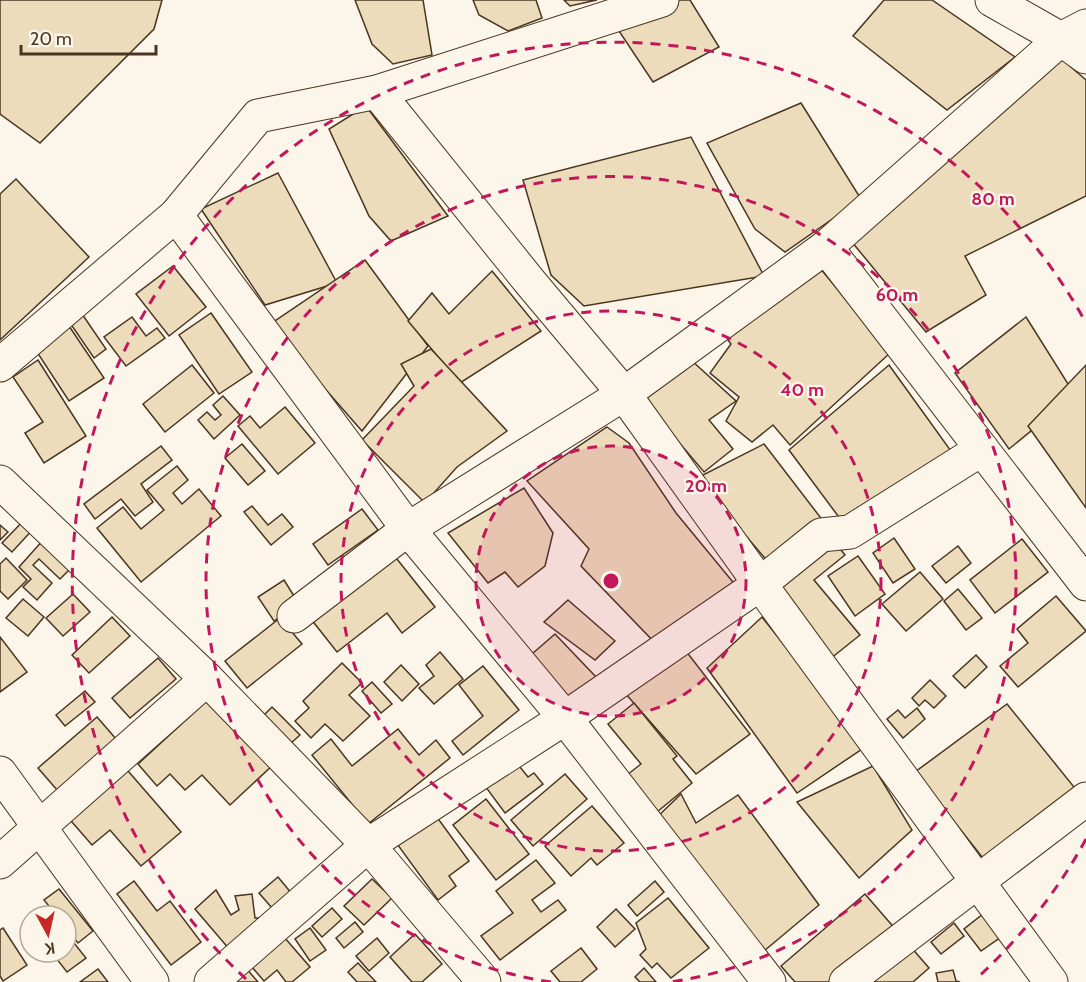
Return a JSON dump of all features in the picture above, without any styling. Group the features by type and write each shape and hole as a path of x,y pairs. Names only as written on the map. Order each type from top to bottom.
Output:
{"street":[{"path":"0,365 176,214 258,116 377,92 662,0"},
{"path":"294,616 408,529 624,394 826,247 1078,41 992,0"},
{"path":"377,92 530,282 624,394 976,882 1051,982"},
{"path":"176,214 408,529 565,718 769,982"},
{"path":"826,247 1086,584"},
{"path":"211,982 368,845 565,718 760,584 821,535 850,532 982,449"},
{"path":"0,482 207,679 368,845 484,982"},
{"path":"0,862 39,825 207,679"},
{"path":"0,773 152,982"},
{"path":"846,982 1086,799"}],"building":[{"path":"0,0 162,0 154,29 40,143 0,114"},
{"path":"355,0 423,0 432,55 393,64 372,44"},
{"path":"473,0 536,0 542,18 508,31 479,15"},
{"path":"564,0 597,0 570,6"},
{"path":"676,0 690,0 719,47 653,82 619,31"},
{"path":"884,0 932,0 1015,57 947,110 853,36"},
{"path":"1050,49 1086,80 1086,196 965,256 986,295 926,332 847,236 938,157 929,134"},
{"path":"801,103 861,199 785,252 755,229 707,143"},
{"path":"366,106 448,216 391,241 369,216 329,129"},
{"path":"691,137 764,276 584,306 551,275 523,180"},
{"path":"278,173 337,283 265,305 201,209"},
{"path":"16,179 89,257 0,340 0,194"},
{"path":"365,260 428,346 362,431 269,325"},
{"path":"815,262 890,353 790,445 773,425 752,442 726,421 739,397 710,373 731,344 720,329"},
{"path":"173,266 206,307 169,336 136,294"},
{"path":"492,271 541,331 460,383 408,321 432,293 449,314"},
{"path":"80,311 106,349 94,358 68,320"},
{"path":"211,313 252,372 219,394 179,335"},
{"path":"132,317 146,336 157,328 165,338 126,366 104,337"},
{"path":"1026,317 1075,395 1009,449 955,373"},
{"path":"69,326 104,378 69,401 35,349"},
{"path":"431,349 507,431 457,467 425,503 362,440 414,386 401,364"},
{"path":"38,360 86,436 44,463 25,433 43,422 13,377"},
{"path":"691,360 736,401 709,420 733,449 704,472 638,394"},
{"path":"192,365 214,393 165,432 143,404"},
{"path":"889,365 956,458 847,528 789,450"},
{"path":"1086,365 1086,508 1028,426"},
{"path":"223,396 240,415 214,439 198,420 207,412 215,420 221,415 213,405"},
{"path":"285,407 315,443 278,474 238,426 250,416 260,428"},
{"path":"607,427 629,443 676,513 742,593 658,646 581,566 589,549 527,481"},
{"path":"242,444 265,471 248,485 225,458"},
{"path":"764,444 827,526 769,563 697,478"},
{"path":"161,446 172,460 141,484 153,502 135,516 121,499 95,519 84,504"},
{"path":"177,466 188,480 173,493 182,504 199,489 221,516 141,582 97,528 123,507 141,529 164,510 147,490"},
{"path":"524,488 553,533 545,566 518,587 505,572 488,583 448,533"},
{"path":"252,506 268,525 282,514 293,527 271,545 244,512"},
{"path":"362,509 378,530 328,565 313,544"},
{"path":"27,517 36,526 12,552 2,543"},
{"path":"0,525 8,532 0,540"},
{"path":"829,535 845,555 814,580 860,635 830,659 769,584"},
{"path":"894,538 915,569 893,583 873,553"},
{"path":"44,539 73,566 60,579 39,559 33,565 52,583 37,600 23,587 31,579 19,567"},
{"path":"1022,539 1048,572 995,613 970,580"},
{"path":"958,546 971,563 946,583 932,566"},
{"path":"393,554 435,607 402,633 387,613 337,652 311,619"},
{"path":"858,556 885,594 855,616 828,576"},
{"path":"6,558 27,580 8,599 0,591 0,564"},
{"path":"920,572 943,599 906,631 882,604"},
{"path":"284,580 299,604 274,621 258,597"},
{"path":"958,589 982,618 966,630 944,601"},
{"path":"73,594 90,612 63,636 46,618"},
{"path":"1056,596 1086,631 1018,687 1000,666 1028,643 1017,629"},
{"path":"23,599 44,617 28,636 6,618"},
{"path":"568,600 615,641 595,660 544,622"},
{"path":"112,617 130,636 89,673 72,655"},
{"path":"762,617 865,747 797,793 707,668"},
{"path":"280,618 302,644 247,688 225,661"},
{"path":"555,634 597,678 569,706 525,660"},
{"path":"0,637 27,672 0,692"},
{"path":"679,642 750,734 696,774 625,693"},
{"path":"440,652 463,679 434,704 419,688 434,676 426,665"},
{"path":"976,655 987,667 965,688 953,676"},
{"path":"158,658 176,679 130,718 112,698"},
{"path":"342,663 362,683 349,695 370,716 343,741 325,724 311,738 295,721 309,708 303,701"},
{"path":"401,665 419,684 402,701 384,682"},
{"path":"483,666 519,710 463,755 452,741 483,716 459,685"},
{"path":"930,680 946,696 934,708 925,700 919,706 912,698"},
{"path":"372,682 392,704 381,713 362,691"},
{"path":"85,691 95,702 65,726 56,715"},
{"path":"212,696 274,764 230,805 202,775 185,790 170,774 157,786 138,764"},
{"path":"634,703 677,756 673,759 692,783 657,812 627,775 641,764 608,724"},
{"path":"1007,704 1078,792 986,862 915,772"},
{"path":"272,707 300,735 290,744 251,728"},
{"path":"917,708 925,719 903,738 887,719 898,710 905,718"},
{"path":"97,717 123,747 64,798 38,768"},
{"path":"398,729 419,755 436,740 450,758 368,824 312,755 331,739 352,766"},
{"path":"516,762 528,777 534,773 543,784 505,813 485,786"},
{"path":"122,764 181,832 141,866 110,830 92,845 65,814"},
{"path":"873,766 912,830 859,878 797,802"},
{"path":"565,774 587,799 533,846 511,820"},
{"path":"681,794 696,823 738,795 819,905 764,951 654,820"},
{"path":"486,799 529,854 496,880 453,825"},
{"path":"592,806 624,843 597,865 591,858 571,876 545,846"},
{"path":"431,809 469,861 449,876 456,886 438,900 392,837"},
{"path":"536,860 555,883 532,900 541,912 558,900 566,910 500,960 481,936 513,913 496,891"},
{"path":"278,877 297,900 279,916 259,893"},
{"path":"372,879 392,898 364,925 344,906"},
{"path":"134,881 157,911 170,901 201,942 171,965 117,894"},
{"path":"655,881 664,892 637,916 628,905"},
{"path":"59,889 71,904 47,904 44,900"},
{"path":"216,890 231,915 239,910 235,896 252,894 255,918 272,918 230,950 195,909"},
{"path":"865,894 929,968 913,982 795,982 781,966"},
{"path":"668,898 709,948 671,978 657,963 652,968 640,955 646,949 636,923"},
{"path":"332,908 342,919 322,937 312,926"},
{"path":"616,909 635,929 615,947 597,927"},
{"path":"78,912 93,931 78,943"},
{"path":"983,914 1001,937 981,951 964,929"},
{"path":"355,922 363,932 344,948 336,938"},
{"path":"954,923 964,936 941,954 931,942"},
{"path":"3,928 18,951 18,964 27,965 3,981 0,976 0,930"},
{"path":"310,928 326,950 310,961 295,939"},
{"path":"415,934 442,964 422,982 412,982 390,957"},
{"path":"284,937 310,967 292,982 286,982 277,970 264,981 251,966"},
{"path":"377,938 389,953 369,971 356,956"},
{"path":"78,948 86,958 78,964"},
{"path":"581,948 597,969 581,982 560,982 551,971"},
{"path":"358,963 376,982 357,982 348,972"},
{"path":"61,964 78,964 67,972"},
{"path":"245,967 258,982 228,982"},
{"path":"644,968 656,982 640,982 635,977"},
{"path":"98,969 108,982 80,982"},
{"path":"953,970 956,981 960,982 938,982 936,973"}]}
